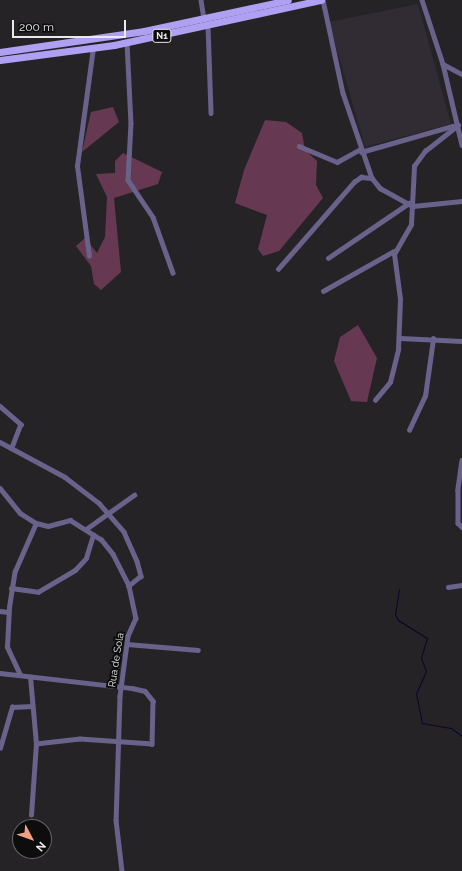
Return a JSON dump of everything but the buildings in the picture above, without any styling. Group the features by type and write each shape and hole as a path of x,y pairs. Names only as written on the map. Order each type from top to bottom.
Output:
{"main road":[{"name":"N1","path":"0,52 79,42 204,19 288,0"},
{"name":"N1","path":"0,60 127,42 208,26 322,0"}],"street":[{"path":"201,0 204,19"},
{"path":"322,0 332,50 361,151 372,178 380,188 411,204"},
{"path":"422,1 443,64 456,125 462,145"},
{"path":"208,26 211,113"},
{"path":"127,42 131,122 128,180 153,217 172,274"},
{"path":"89,256 77,166 93,48"},
{"path":"443,64 462,74"},
{"path":"299,146 337,162 361,151 456,125"},
{"path":"323,291 394,251 410,225 415,162 456,125"},
{"path":"278,269 354,182 361,177 372,178"},
{"path":"328,258 411,204 462,201"},
{"path":"375,400 392,375 400,338 400,294 394,251"},
{"path":"400,338 462,341"},
{"path":"409,430 425,396 433,339"},
{"path":"0,406 21,424 12,448"},
{"path":"0,442 77,484 108,514 127,538 139,568 139,580 129,586"},
{"path":"462,460 458,523 462,527"},
{"path":"0,488 20,513 36,523 15,571 8,612 7,647 20,675"},
{"path":"86,529 134,495"},
{"name":"Rua de Sola","path":"36,523 48,526 70,520 86,529 109,546 129,586 136,618 127,644 120,687 120,742 116,820 122,871"},
{"path":"11,588 38,592 75,570 86,558 93,535"},
{"path":"448,587 462,585"},
{"path":"0,611 8,612"},
{"path":"127,644 198,650"},
{"path":"0,673 146,691 153,701 152,744 71,739 36,744"},
{"path":"30,677 36,744 31,815"},
{"path":"0,748 12,707 32,706"}],"shaded area":[{"path":"418,4 451,124 365,147 329,22"},
{"path":"113,107 119,122 82,152 91,112"},
{"path":"265,120 286,122 302,133 305,150 317,161 316,185 323,198 279,251 263,256 258,249 267,215 235,203 244,170"},
{"path":"123,153 162,172 158,184 114,198 121,272 101,290 94,284 91,266 76,246 85,238 97,253 105,237 107,197 96,174 115,173 115,161"},
{"path":"358,325 377,358 367,402 351,401 334,361 340,337"}],"waterway":[{"path":"399,589 395,614 398,620 427,638 421,658 426,671 416,693 422,723 451,728 462,736"}]}
